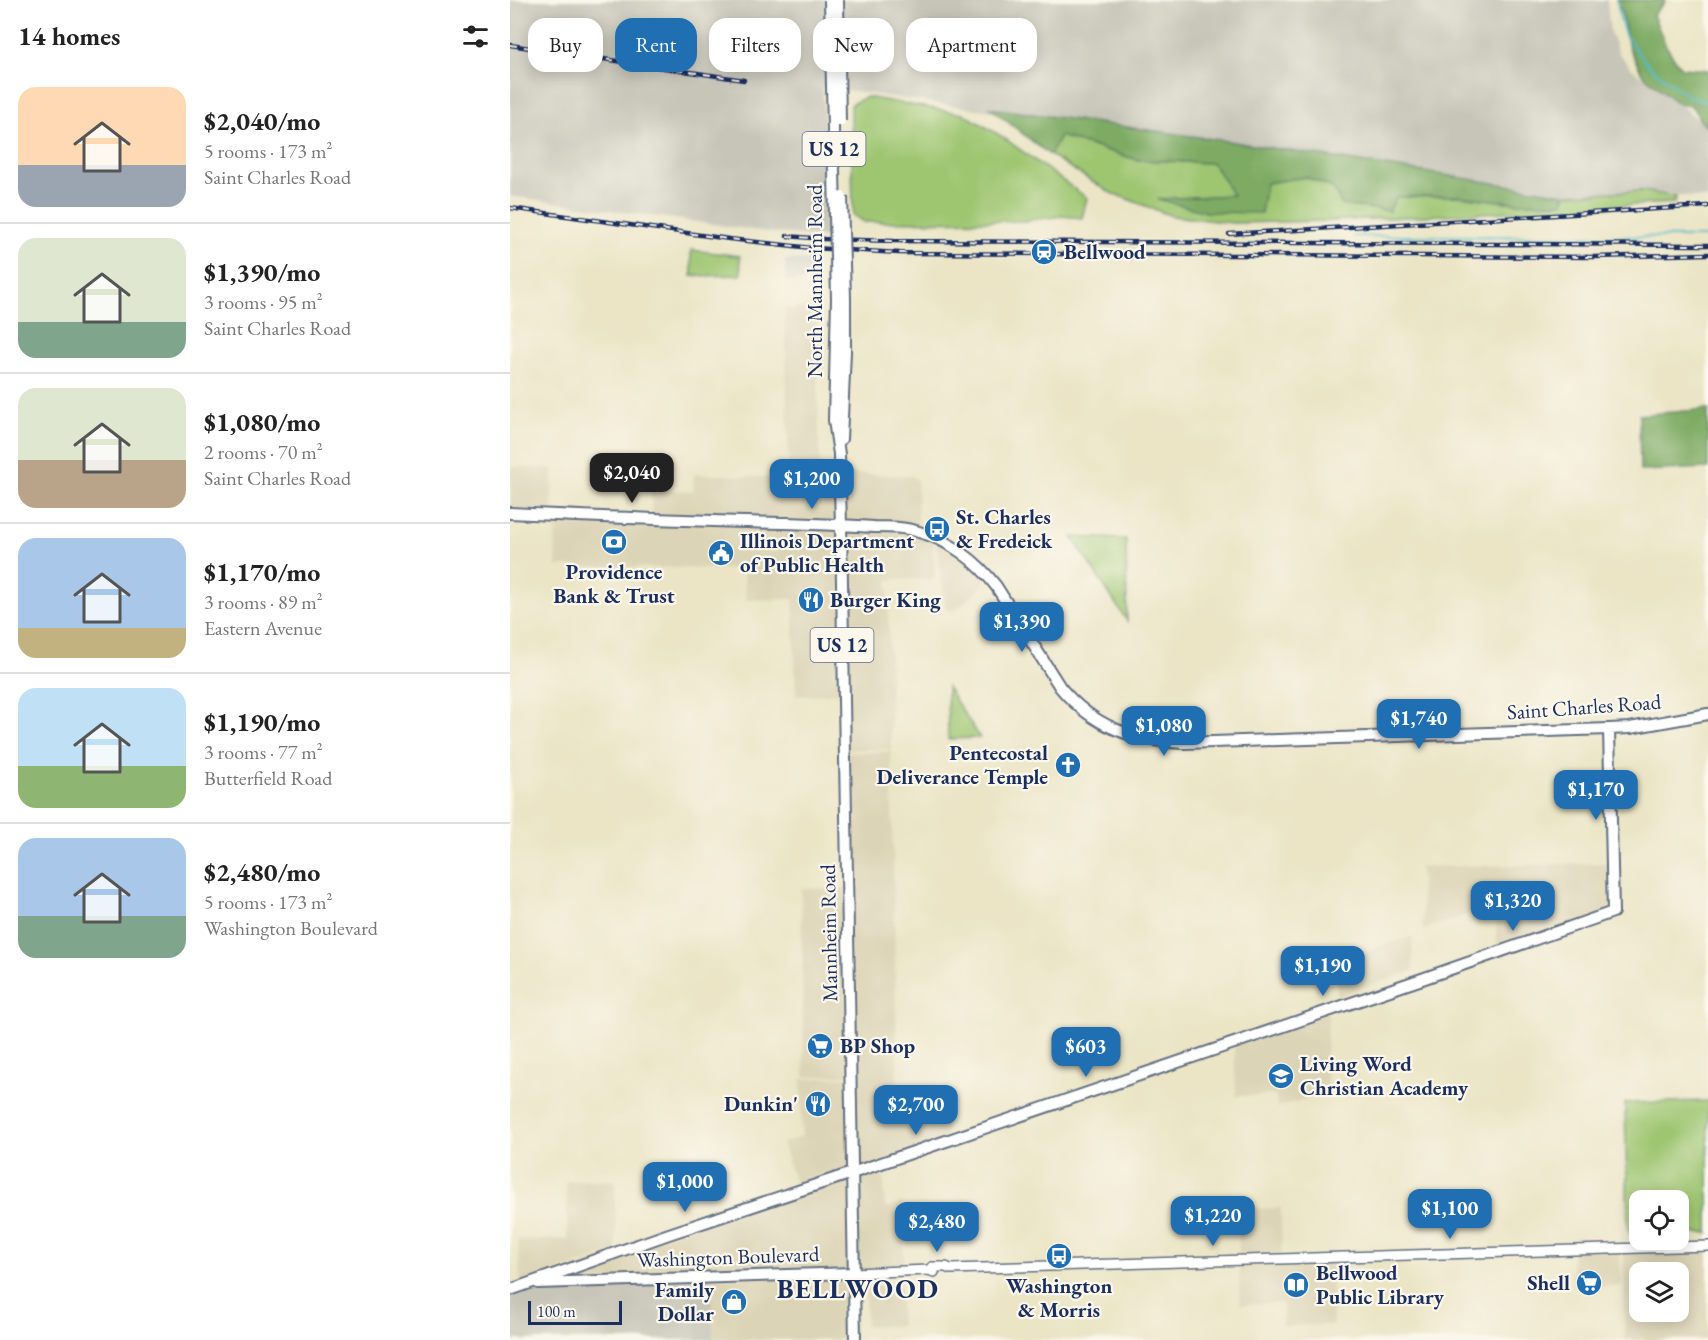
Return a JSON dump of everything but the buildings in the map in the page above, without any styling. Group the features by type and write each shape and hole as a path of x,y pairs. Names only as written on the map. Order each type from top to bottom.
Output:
{"main road":[{"name":"North Mannheim Road","path":"830,0 841,298"},
{"name":"North Mannheim Road","path":"838,0 841,298 834,420 839,454 841,525"},
{"name":"Saint Charles Road","path":"510,513 841,525 920,532 946,543 966,556 996,586 1060,687 1071,700 1109,727 1146,740 1184,743 1609,729 1630,728 1708,714"},
{"name":"Mannheim Road","path":"841,525 855,1340"},
{"path":"510,1290 1613,912 1609,729"},
{"name":"Washington Boulevard","path":"529,1283 853,1273"}],"street":[{"name":"Washington Boulevard","path":"853,1273 929,1270 947,1272 950,1269 1708,1246"}],"shaded area":[{"path":"510,0 1607,0 1610,32 1619,54 1633,70 1708,128 1708,199 1644,191 1564,194 823,87 827,237 775,233 510,196"},
{"path":"785,260 815,260 815,280 786,281"},
{"path":"785,308 816,308 820,479 839,480 840,523 652,518 651,490 693,491 694,474 789,478"},
{"path":"510,467 553,468 552,504 555,514 510,513"},
{"path":"842,473 911,476 917,479 918,529 843,523"},
{"path":"555,516 840,526 842,693 796,696 793,599 745,600 744,569 556,566"},
{"path":"843,526 871,527 933,538 935,579 888,580 891,749 845,750"},
{"path":"935,539 985,575 983,585 957,609 946,610"},
{"path":"891,751 898,1111 946,1096 947,1139 853,1172 846,753"},
{"path":"1610,863 1612,912 1497,951 1496,905 1423,930 1420,867"},
{"path":"847,888 849,1075 804,1077 801,889"},
{"path":"1412,936 1413,971 1337,996 1336,962"},
{"name":"Living Word Christian Academy","path":"1328,1012 1327,1093 1277,1107 1276,1095 1236,1096 1234,1043"},
{"path":"849,1077 850,1172 797,1189 782,1143 802,1136 801,1079"},
{"path":"883,1163 885,1208 903,1202 904,1270 855,1271 853,1174"},
{"path":"850,1174 852,1271 571,1281 571,1269"},
{"path":"615,1180 616,1251 520,1284 518,1240 568,1239 566,1181"},
{"path":"1281,1208 1282,1258 1239,1259 1238,1209"},
{"path":"1708,1246 1708,1340 1625,1340 1623,1249 1689,1250 1689,1247"},
{"path":"1620,1248 1621,1286 1572,1287 1572,1250"},
{"path":"1331,1259 1333,1325 1283,1326 1283,1303 1240,1305 1239,1261"},
{"path":"852,1274 854,1340 713,1340 711,1278"},
{"path":"711,1278 713,1340 510,1340 510,1291 529,1284"},
{"path":"900,1285 901,1326 866,1326 865,1293 868,1288 870,1286"}],"green space":[{"path":"1616,0 1665,1 1653,15 1666,46 1681,68 1708,70 1708,128 1702,123 1692,106 1679,104 1643,75 1629,48 1621,10"},
{"path":"866,97 964,114 1001,136 1087,198 1082,218 1062,216 1024,221 864,222 853,215 851,104"},
{"path":"990,108 1227,141 1564,194 1564,203 1517,203 1459,196 1397,197 1389,211 1342,205 1333,188 1306,177 1266,183 1261,213 1207,212 1158,199 1233,195 1213,163 1138,160 1060,136 1050,155"},
{"path":"1060,136 1138,160 1213,163 1234,195 1161,199 1207,212 1266,183 1306,177 1389,211 1396,197 1459,196 1517,203 1564,203 1565,194 1644,191 1676,197 1675,203 1330,221 1233,223 1172,216 1109,192 1050,155"},
{"path":"691,250 740,256 741,275 692,276"},
{"path":"1708,409 1708,468 1640,471 1639,415"},
{"path":"1072,537 1126,539 1127,621"},
{"path":"947,687 980,738 948,739"},
{"path":"1708,1101 1708,1233 1689,1233 1689,1190 1629,1190 1628,1230 1625,1103"}],"waterway":[{"path":"1617,0 1626,37 1650,67 1688,96 1708,103"},
{"path":"1353,236 1708,237"}],"railway":[{"path":"510,45 744,80"},
{"path":"1229,234 1708,206"},
{"path":"510,208 729,239 812,248 900,253 1594,257 1708,254"},
{"path":"787,236 894,241 1708,245"}],"place":[{"name":"Bellwood","path":"1044,252"},
{"name":"St. Charles & Fredeick","path":"937,529"},
{"name":"Providence Bank & Trust","path":"614,542"},
{"name":"Illinois Department of Public Health","path":"721,553"},
{"name":"Burger King","path":"811,600"},
{"name":"Pentecostal Deliverance Temple","path":"1068,765"},
{"name":"BP Shop","path":"820,1046"},
{"name":"Living Word Christian Academy","path":"1281,1076"},
{"name":"Dunkin'","path":"818,1104"},
{"name":"Washington & Morris","path":"1059,1256"},
{"name":"Shell","path":"1589,1283"},
{"name":"Bellwood Public Library","path":"1296,1285"},
{"name":"Family Dollar","path":"734,1302"}],"district":[{"name":"BELLWOOD","path":"858,1289"}]}
